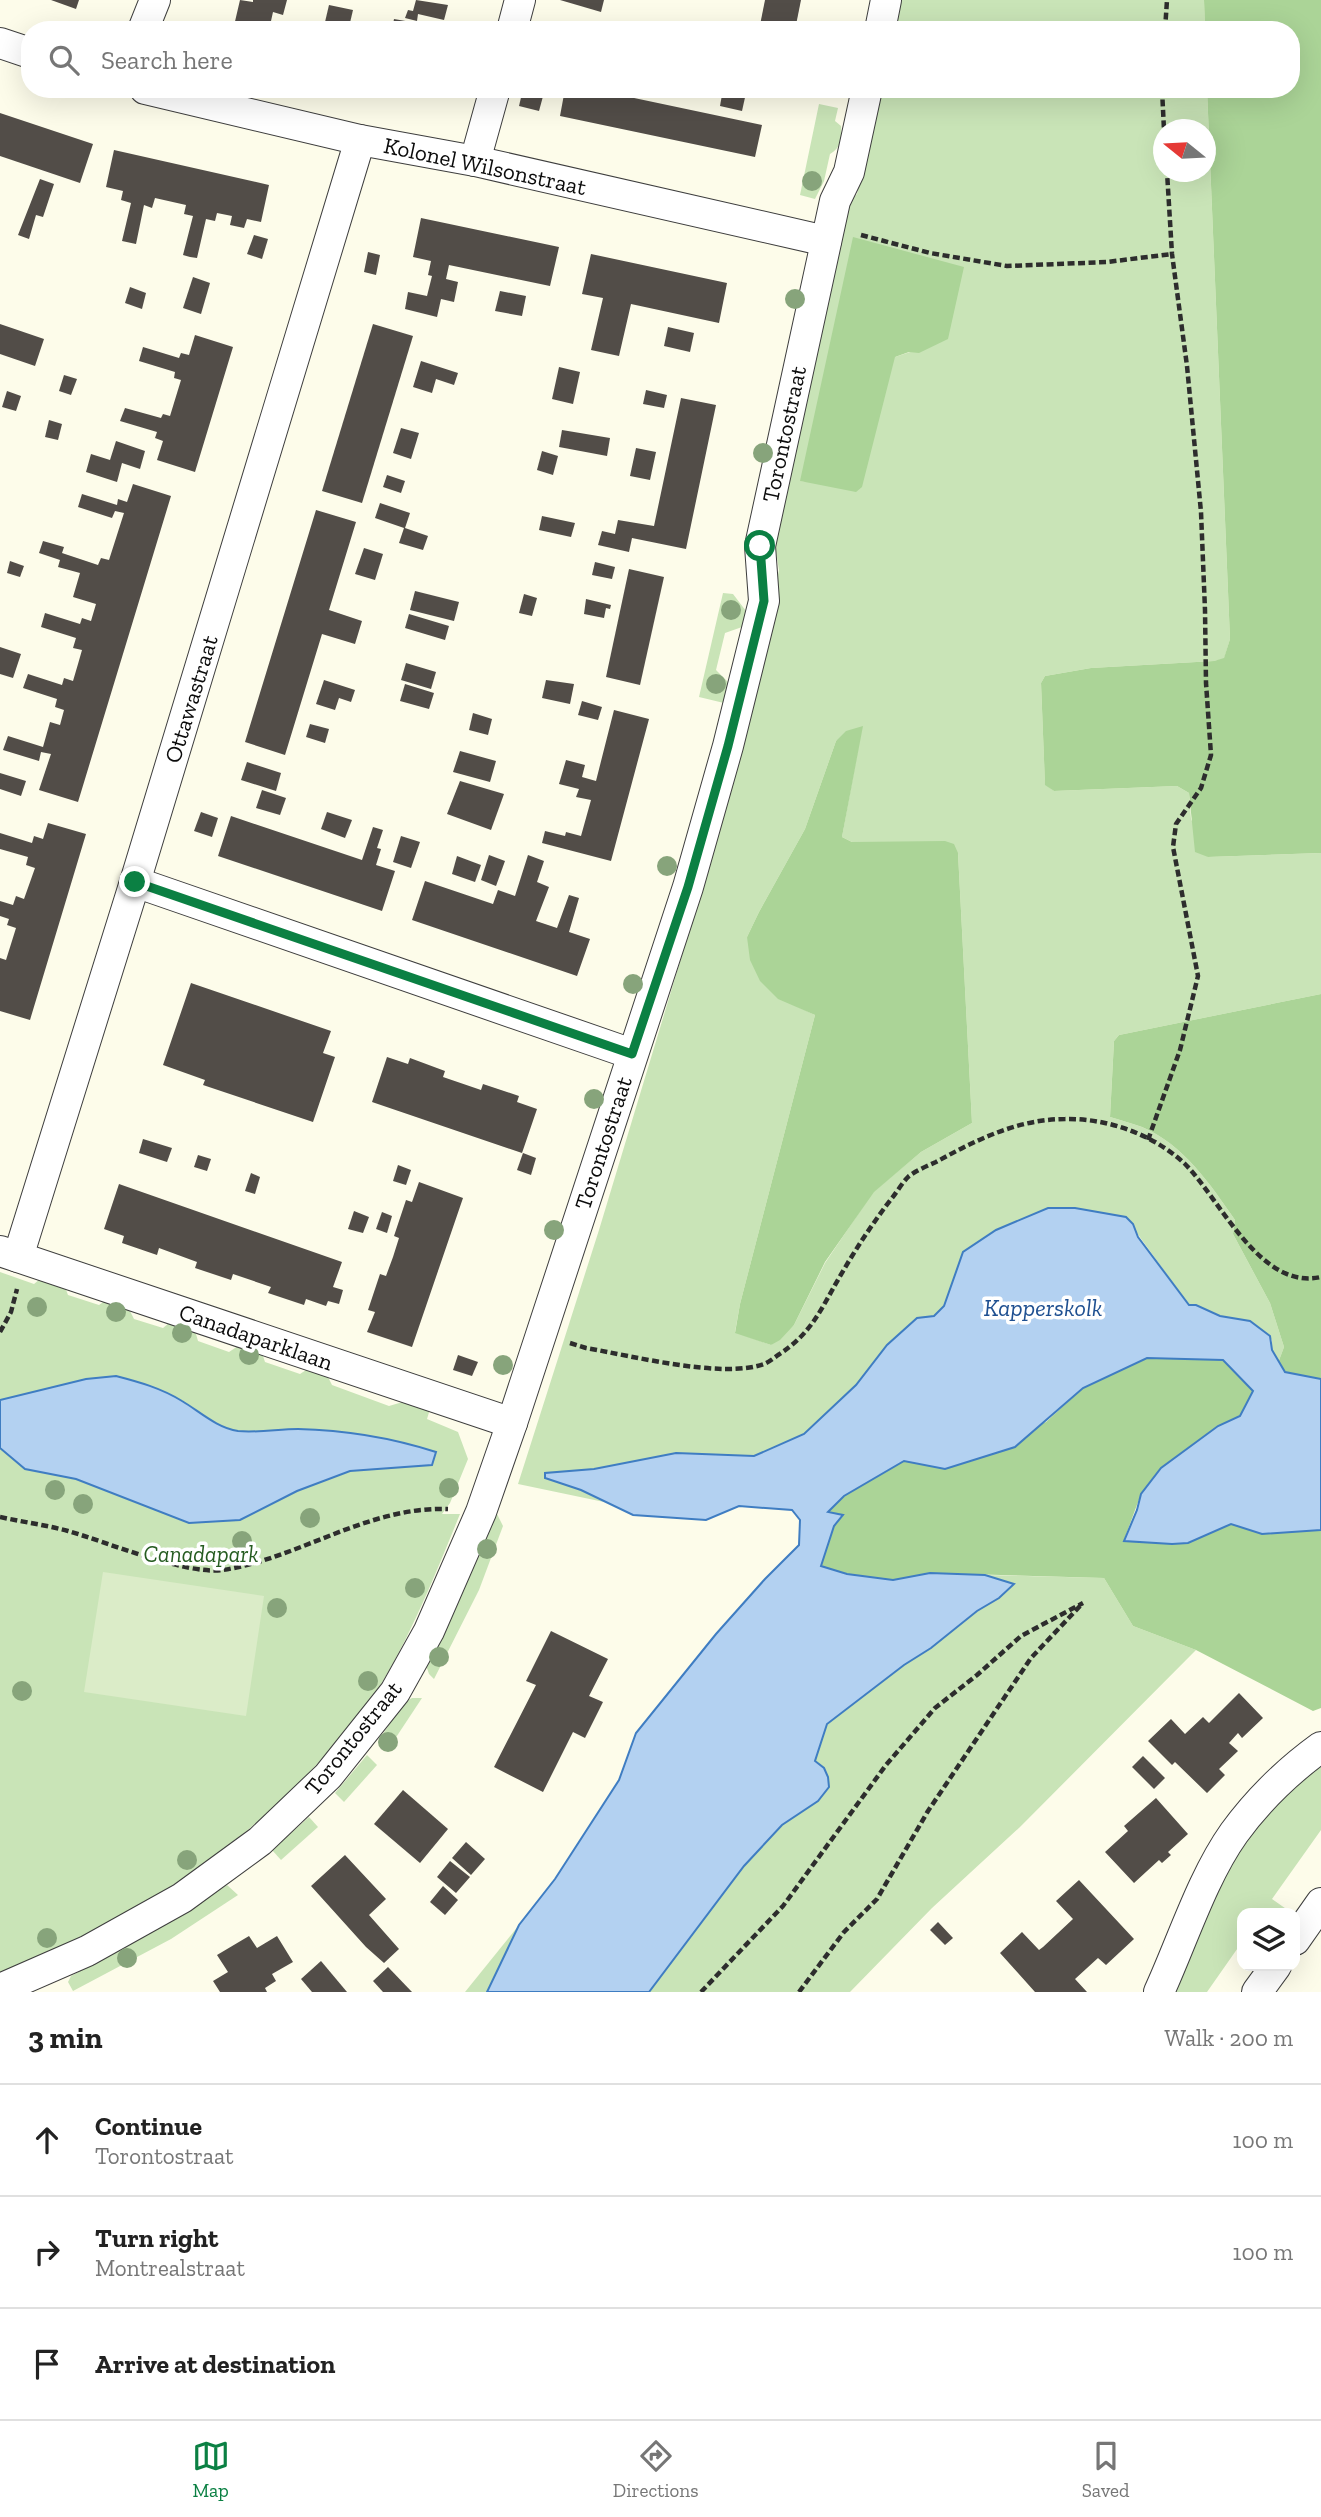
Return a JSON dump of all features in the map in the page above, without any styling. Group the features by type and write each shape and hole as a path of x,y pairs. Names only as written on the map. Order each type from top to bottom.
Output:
{"street":[{"path":"147,21 155,0"},
{"path":"514,21 520,0"},
{"path":"882,21 886,0"},
{"path":"0,43 21,50"},
{"name":"Kolonel Wilsonstraat","path":"183,98 360,140 828,234"},
{"path":"475,161 492,98"},
{"name":"Torontostraat","path":"0,1989 87,1951 182,1898 260,1841 328,1776 395,1692 429,1631 481,1513 688,887 728,746 764,601 760,546 835,201 849,172 865,98"},
{"name":"Ottawastraat","path":"9,1254 135,882 360,140"},
{"path":"135,882 632,1054"},
{"name":"Canadaparklaan","path":"9,1254 512,1423"},
{"path":"1158,1992 1210,1874 1233,1835 1260,1800 1321,1746"},
{"path":"1300,1933 1321,1903"},
{"path":"1257,1992 1272,1971"}],"path":[{"path":"1166,21 1167,0"},
{"path":"1162,98 1163,119"},
{"path":"1148,1140 1180,1050 1198,976 1173,847 1176,824 1201,788 1211,755 1201,512 1187,366 1172,254 1168,182"},
{"path":"828,234 1007,266 1107,262 1172,254"},
{"path":"541,1333 586,1348 718,1370 765,1363 798,1342 806,1332 865,1233 909,1176 971,1143 1018,1125 1065,1119 1122,1126 1162,1147 1185,1164 1247,1243 1269,1264 1288,1275 1309,1280 1321,1277"},
{"path":"0,1332 10,1312 19,1281 9,1254"},
{"path":"0,1517 65,1531 182,1566 220,1570 259,1562 388,1515 425,1508 481,1513"},
{"path":"701,1992 783,1906 886,1765 934,1708 1021,1636 1083,1603 1031,1658 928,1811 877,1899 844,1932 799,1992"}],"green space":[{"path":"898,0 1204,0 1205,21 894,21"},
{"path":"1204,0 1321,0 1321,853 1208,857 1195,852 1189,793 1177,786 1054,791 1045,785 1041,683 1045,676 1091,668 1214,661 1224,658 1230,639 1211,182 1216,182 1216,119 1208,119 1207,98 1300,98 1300,21 1205,21"},
{"path":"877,98 1207,98 1208,119 1153,119 1153,182 1211,182 1230,639 1224,659 1214,661 1091,668 1045,676 1041,683 1045,784 1054,791 1177,786 1189,793 1191,819 1208,857 1321,853 1321,994 1119,1035 1114,1041 1110,1117 1157,1134 1195,1167 1216,1193 1235,1220 1233,1234 1270,1303 1284,1347 1278,1363 1272,1350 1272,1340 1250,1321 1220,1316 1196,1305 1189,1305 1134,1229 963,1252 944,1306 934,1316 917,1319 887,1345 856,1385 804,1434 754,1456 676,1453 594,1469 545,1473 545,1478 581,1490 604,1502 518,1484 599,1230 708,869 732,779 779,570 774,540 850,200 857,194","holes":["964,267 910,352 895,357","895,357 811,482 800,481","862,727 842,837 852,842 958,853 972,1123 921,1152 873,1192 825,1263 794,1325 771,1345 735,1332 815,1015 798,1007 747,937 805,829 836,741"]},
{"path":"819,104 838,108 835,121 841,126 841,135 839,146 830,154 824,181 815,199 800,195"},
{"path":"853,237 964,267 948,339 919,353 909,352 895,357 862,487 856,492 800,481"},
{"path":"723,593 733,594 746,611 742,627 725,633 716,670 728,682 724,703 699,697"},
{"path":"863,726 842,837 852,842 945,841 954,844 958,853 972,1123 921,1152 874,1192 825,1262 794,1325 780,1340 771,1345 735,1333 740,1304 815,1015 778,999 760,981 750,960 747,937 805,829 836,741 846,731"},
{"path":"1321,994 1321,1379 1285,1372 1278,1363 1284,1347 1270,1303 1233,1234 1235,1220 1206,1180 1183,1155 1157,1134 1110,1117 1114,1041 1119,1035"},
{"name":"Canadapark","path":"0,1272 34,1284 40,1279 65,1287 68,1295 99,1305 106,1300 129,1309 134,1319 163,1328 169,1323 186,1324 196,1334 198,1341 229,1352 238,1346 262,1353 265,1362 300,1374 309,1368 328,1377 332,1385 389,1406 406,1401 430,1409 427,1419 458,1432 468,1459 450,1503 442,1514 460,1514 429,1588 382,1683 364,1712 348,1730 291,1791 216,1855 134,1909 91,1933 0,1976"},
{"path":"1147,1358 1223,1360 1253,1391 1240,1417 1218,1426 1141,1494 1124,1540 1188,1543 1231,1524 1262,1534 1321,1530 1321,1708 1313,1711 1196,1650 1133,1626 1104,1578 930,1573 893,1580 847,1574 820,1566 834,1526 843,1516 827,1513 844,1496 904,1461 945,1469 1046,1422 1083,1388"},
{"path":"495,1510 503,1526 479,1590 434,1679 426,1665 455,1610"},
{"path":"103,1572 264,1596 246,1716 84,1692"},
{"path":"985,1575 1104,1578 1133,1626 1196,1650 1020,1827 932,1908 850,1992 649,1992 744,1866 782,1825 818,1801 828,1787 828,1776 824,1768 815,1761 827,1724 977,1611 999,1598 1013,1584"},
{"path":"412,1698 422,1698 387,1751 382,1746 381,1737 403,1703"},
{"path":"367,1755 377,1765 344,1802 335,1793"},
{"path":"1321,1756 1321,1830 1272,1899 1285,1908 1237,1908 1237,1949 1207,1992 1171,1992 1234,1851"},
{"path":"309,1817 318,1827 281,1860 272,1850"},
{"path":"227,1885 238,1895 171,1939 73,1991 68,1982 71,1976 166,1924"},
{"path":"519,1925 487,1992 465,1992"}],"water":[{"name":"Kapperskolk","path":"1048,1208 1075,1208 1126,1217 1189,1305 1196,1305 1220,1316 1250,1321 1270,1336 1272,1350 1285,1372 1321,1379 1321,1530 1262,1534 1231,1524 1188,1543 1124,1541 1141,1494 1161,1468 1218,1426 1240,1416 1253,1391 1223,1360 1147,1358 1083,1388 1015,1447 945,1469 904,1461 844,1496 828,1512 843,1515 834,1526 821,1566 847,1574 893,1580 930,1573 985,1575 1014,1584 999,1598 977,1611 827,1724 815,1761 824,1768 829,1787 818,1801 782,1825 744,1866 649,1992 487,1992 519,1925 555,1879 619,1780 636,1733 716,1634 799,1545 800,1520 792,1510 739,1506 706,1520 633,1515 581,1490 545,1478 545,1473 594,1469 676,1453 754,1456 804,1434 856,1385 887,1345 917,1318 934,1316 944,1306 963,1252 996,1230"},
{"path":"116,1376 166,1392 216,1423 238,1431 334,1431 385,1438 436,1452 432,1465 350,1471 297,1491 240,1520 189,1523 76,1479 25,1469 0,1448 0,1400 86,1379"}],"building":[{"path":"51,0 79,0 76,9"},
{"path":"240,0 287,0 283,15 273,12 271,21 235,21"},
{"path":"416,0 448,5 444,20 418,14 417,21 405,18 408,10 413,11"},
{"path":"560,0 604,0 601,12"},
{"path":"765,0 801,0 797,21 761,21"},
{"path":"329,5 353,10 350,21 325,21"},
{"path":"521,98 543,98 539,111 519,106"},
{"path":"563,98 634,98 762,125 755,157 560,116"},
{"path":"721,98 745,98 742,111 720,106"},
{"path":"0,113 93,144 80,183 0,156"},
{"path":"114,150 269,185 261,222 247,219 244,228 230,225 232,216 217,213 215,221 206,219 197,258 190,257 183,255 193,216 184,214 186,205 155,198 152,208 144,205 136,244 122,241 131,203 121,200 123,191 106,187"},
{"path":"40,179 54,184 43,217 36,215 29,239 18,235"},
{"path":"421,218 559,247 550,286 449,265 446,279 458,282 454,302 441,299 437,317 405,309 408,292 427,296 432,276 428,275 431,261 413,257"},
{"path":"254,235 268,239 262,259 247,254"},
{"path":"368,252 380,255 376,275 364,272"},
{"path":"591,254 727,283 719,323 631,304 619,356 591,350 603,298 582,294"},
{"path":"193,277 210,283 201,314 183,308"},
{"path":"130,287 146,293 142,309 125,303"},
{"path":"500,291 526,296 522,316 495,311"},
{"path":"0,324 44,339 35,366 0,354"},
{"path":"373,324 413,336 362,503 322,491"},
{"path":"668,327 694,333 690,352 664,346"},
{"path":"195,335 233,347 195,472 157,460 163,441 155,438 157,432 120,421 125,408 161,418 163,414 170,416 181,380 174,378 175,372 139,361 143,347 179,358 181,353 189,355"},
{"path":"421,361 458,373 454,385 436,379 432,393 413,387"},
{"path":"559,367 580,372 573,404 552,399"},
{"path":"64,375 77,379 71,395 59,391"},
{"path":"646,390 667,395 664,408 643,404"},
{"path":"7,391 21,396 16,411 2,407"},
{"path":"681,398 716,405 686,549 632,538 629,552 598,545 602,531 615,534 618,520 654,526"},
{"path":"49,420 62,424 58,440 45,437"},
{"path":"401,428 419,433 411,459 393,453"},
{"path":"562,430 610,438 607,456 559,447"},
{"path":"116,441 145,451 140,469 122,463 117,482 86,472 91,454 110,460"},
{"path":"636,448 656,452 650,480 630,476"},
{"path":"542,451 558,456 553,475 537,470"},
{"path":"387,475 405,481 401,493 383,487"},
{"path":"133,484 171,496 78,802 39,790 51,754 41,752 39,761 3,750 8,736 43,747 50,722 60,725 64,710 55,707 57,699 23,688 28,674 62,685 64,678 73,681 82,650 73,648 76,638 41,627 45,613 80,624 82,618 91,621 96,604 73,597 80,573 58,567 60,560 39,553 43,541 64,547 62,553 98,565 101,558 109,560 124,513 115,511 112,518 78,507 82,494 117,505 118,499 127,502"},
{"path":"380,503 410,513 405,528 428,536 423,550 399,543 404,528 375,518"},
{"path":"316,510 356,522 329,610 362,621 355,644 322,634 285,755 245,742"},
{"path":"542,516 575,523 571,537 539,530"},
{"path":"364,548 383,554 375,580 355,574"},
{"path":"10,561 24,566 20,577 7,573"},
{"path":"595,562 615,567 612,579 592,575"},
{"path":"629,569 664,577 640,685 606,677"},
{"path":"415,591 459,602 454,621 410,610"},
{"path":"524,594 537,598 532,616 519,613"},
{"path":"586,599 611,605 610,609 606,608 604,618 584,614"},
{"path":"409,614 449,626 445,640 405,628"},
{"path":"0,647 21,654 13,678 0,674"},
{"path":"406,663 436,672 431,689 401,680"},
{"path":"324,680 355,690 351,702 339,698 335,710 316,704"},
{"path":"546,680 574,684 570,704 542,698"},
{"path":"405,684 434,693 429,709 400,701"},
{"path":"582,701 602,707 598,720 578,715"},
{"path":"614,710 649,719 611,861 542,843 545,831 565,836 566,832 581,836 591,800 576,797 579,789 559,784 566,760 585,765 582,777 596,781"},
{"path":"473,713 492,719 488,735 469,730"},
{"path":"310,724 329,729 325,743 306,737"},
{"path":"460,751 496,761 490,782 453,772"},
{"path":"247,762 281,773 276,791 241,780"},
{"path":"0,773 26,781 21,796 0,789"},
{"path":"460,781 504,794 491,830 447,814"},
{"path":"262,790 286,798 280,815 256,808"},
{"path":"201,812 218,818 212,837 194,831"},
{"path":"327,812 352,820 345,838 321,829"},
{"path":"231,816 362,860 373,827 383,830 377,848 381,849 376,865 395,871 382,911 218,856"},
{"path":"48,823 86,834 30,1020 0,1011 0,958 6,960 16,928 7,925 9,919 0,916 0,901 13,905 16,896 24,899 35,868 26,865 28,857 0,849 0,833 32,843 34,836 43,839"},
{"path":"401,836 420,842 411,868 393,862"},
{"path":"489,855 505,861 496,886 481,880"},
{"path":"528,855 544,861 537,882 549,887 536,921 557,928 569,895 579,898 569,932 590,939 577,976 412,920 425,881 493,904 498,890 515,896"},
{"path":"457,856 481,865 475,882 452,874"},
{"path":"191,983 331,1031 323,1053 335,1057 313,1122 203,1085 205,1080 163,1065"},
{"path":"387,1057 408,1064 410,1058 445,1071 443,1077 481,1090 483,1084 519,1096 517,1102 537,1109 522,1153 372,1102"},
{"path":"143,1139 172,1148 167,1162 139,1153"},
{"path":"523,1153 536,1158 531,1175 517,1170"},
{"path":"198,1155 211,1159 207,1171 194,1167"},
{"path":"398,1165 411,1170 406,1185 393,1181"},
{"path":"251,1173 260,1177 255,1194 245,1191"},
{"path":"419,1182 463,1198 412,1347 367,1332 375,1312 368,1310 380,1274 386,1276 399,1238 394,1236 406,1200 412,1202"},
{"path":"119,1184 342,1262 333,1287 343,1290 339,1304 328,1301 326,1306 306,1299 304,1305 268,1293 271,1287 233,1274 231,1280 195,1268 197,1262 159,1248 157,1255 122,1243 124,1236 104,1229"},
{"path":"354,1211 369,1217 363,1233 348,1229"},
{"path":"382,1212 392,1216 387,1233 376,1229"},
{"path":"458,1355 478,1362 472,1376 453,1370"},
{"path":"551,1631 608,1659 589,1696 603,1702 585,1738 573,1732 543,1792 494,1767 536,1685 526,1681"},
{"path":"1239,1693 1263,1718 1242,1738 1238,1733 1229,1743 1238,1751 1219,1769 1225,1775 1207,1793 1175,1762 1172,1765 1148,1741 1171,1719 1185,1734 1203,1717 1209,1723"},
{"path":"1143,1756 1165,1778 1154,1789 1132,1767"},
{"path":"403,1790 448,1829 420,1863 374,1824"},
{"path":"1156,1798 1188,1834 1168,1852 1171,1855 1162,1863 1159,1860 1134,1883 1105,1852 1128,1831 1124,1826"},
{"path":"466,1842 485,1859 471,1875 452,1858"},
{"path":"345,1855 386,1899 369,1915 399,1949 384,1963 311,1886"},
{"path":"450,1861 470,1877 456,1893 437,1877"},
{"path":"1079,1880 1134,1939 1106,1965 1098,1958 1075,1979 1087,1992 1035,1992 1000,1953 1022,1932 1039,1950 1043,1947 1073,1919 1056,1901"},
{"path":"443,1886 458,1900 445,1915 430,1902"},
{"path":"938,1922 953,1938 945,1945 930,1930"},
{"path":"249,1936 257,1948 277,1936 293,1962 272,1974 276,1981 265,1988 267,1992 220,1992 213,1981 228,1972 217,1955"},
{"path":"321,1961 347,1992 312,1992 301,1979"},
{"path":"388,1967 412,1992 383,1992 373,1981"}],"route":[{"path":"135,882 632,1054 688,887 728,746 764,601 760,546"}]}
